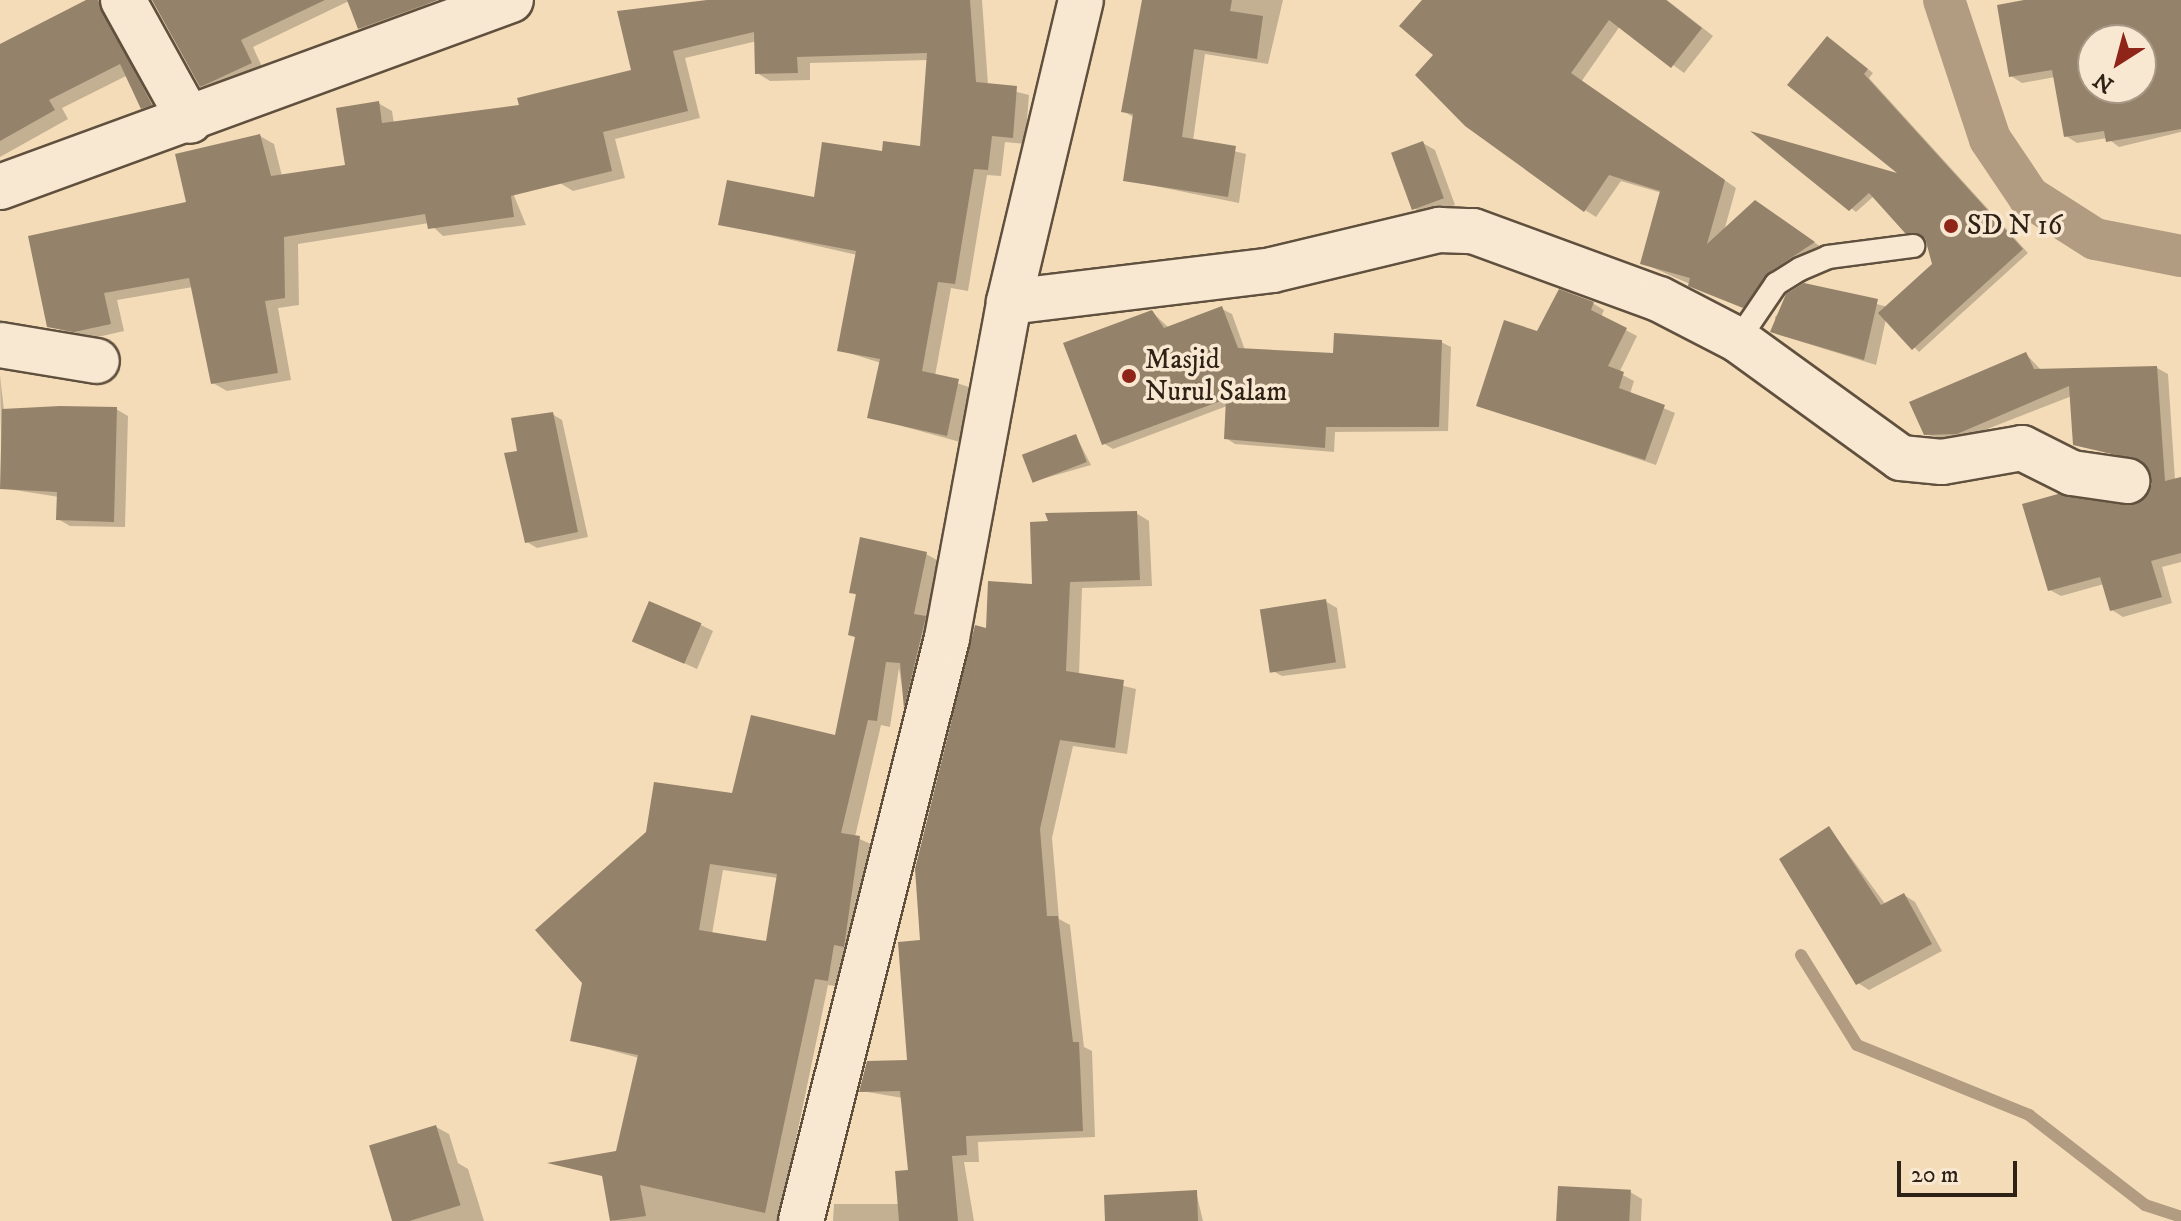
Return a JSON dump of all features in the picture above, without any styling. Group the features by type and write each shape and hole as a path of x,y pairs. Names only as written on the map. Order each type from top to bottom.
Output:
{"street":[{"path":"123,0 190,121"},
{"path":"0,187 190,121 511,0"},
{"path":"801,1221 947,638 1009,302 1081,0"},
{"path":"1009,302 1272,270 1439,230 1473,231 1659,299 1738,340 1901,458 1942,462 2022,448 2072,473 2127,481"},
{"path":"0,345 97,361"}],"lane":[{"path":"1738,340 1776,284 1800,269 1828,257 1913,246"}],"building":[{"path":"86,0 98,0 152,105 141,109 120,64 49,100 55,110 0,141 0,44"},
{"path":"152,0 325,0 241,40 252,63 200,87"},
{"path":"347,0 438,0 358,29"},
{"path":"707,0 970,0 976,82 1017,86 1013,138 992,136 988,170 974,169 955,284 938,282 922,371 959,379 947,436 867,418 880,359 837,351 856,251 718,225 727,180 814,197 822,142 882,151 883,141 920,146 927,53 797,57 798,73 755,74 754,32 673,51 688,111 603,132 612,171 511,196 514,217 428,229 425,214 284,237 285,298 265,301 278,373 211,384 189,278 104,293 111,324 74,332 47,327 28,236 186,202 175,154 260,134 271,176 345,165 336,108 379,101 382,123 519,105 517,98 631,70 617,11"},
{"path":"1142,0 1232,0 1230,11 1263,16 1257,59 1194,49 1182,137 1236,146 1228,197 1123,181 1133,114 1121,112"},
{"path":"1422,0 1666,0 1702,28 1671,68 1609,20 1571,73 1725,180 1707,244 1755,200 1815,242 1768,273 1743,308 1688,286 1690,278 1640,264 1660,191 1609,175 1584,212 1465,126 1415,75 1433,55 1399,26"},
{"path":"2024,0 2181,0 2181,129 2106,142 2104,131 2064,137 2052,70 2009,77 1997,5"},
{"name":"SD N 16","path":"1827,36 1868,69 1864,74 2023,249 1912,350 1878,313 1932,264 1925,238 1905,233 1869,193 1849,211 1750,131 1897,173 1787,85"},
{"path":"1423,141 1444,198 1412,210 1391,153"},
{"path":"1804,283 1878,299 1864,360 1770,332 1786,294"},
{"path":"1559,289 1594,302 1591,310 1627,328 1608,366 1624,372 1619,388 1665,405 1645,460 1476,406 1504,320 1537,331"},
{"path":"1222,306 1238,348 1333,353 1334,333 1442,340 1439,427 1326,427 1325,448 1224,439 1226,399 1102,445 1063,343 1152,310 1164,328"},
{"path":"2026,352 2034,369 2157,366 2165,481 2181,477 2181,553 2151,561 2162,597 2110,611 2100,577 2048,591 2022,504 2058,494 2136,504 2152,484 2142,461 2073,445 2069,386 1957,434 1924,435 1909,402"},
{"path":"117,407 114,522 56,520 57,492 0,489 2,409"},
{"path":"553,412 578,532 525,543 504,453 517,451 511,418"},
{"path":"1076,434 1087,462 1033,483 1022,455"},
{"path":"1137,511 1140,580 1070,582 1066,671 1124,680 1115,748 1060,740 1040,829 1047,916 1058,916 1073,1042 1079,1042 1083,1131 966,1136 967,1155 952,1156 958,1221 899,1221 895,1171 908,1170 900,1091 859,1092 867,1061 907,1060 898,942 920,940 915,869 975,625 986,628 988,581 1032,584 1030,522 1048,521 1045,513"},
{"path":"860,537 927,552 914,614 926,616 904,709 900,663 886,662 877,721 868,720 841,833 860,836 844,947 834,945 828,981 815,979 765,1213 640,1185 646,1216 610,1221 602,1176 547,1163 616,1151 638,1055 570,1041 582,983 535,930 646,832 654,782 732,793 751,715 835,735 855,637 848,635 856,594 849,593","holes":["710,864 777,874 766,941 699,930"]},
{"path":"1326,599 1336,662 1270,673 1260,609"},
{"path":"649,601 701,623 684,664 632,642"},
{"path":"1829,826 1881,905 1904,893 1932,944 1856,985 1779,859"},
{"path":"436,1125 461,1205 409,1221 392,1221 369,1145"},
{"path":"1558,1186 1631,1190 1629,1221 1556,1221"},
{"path":"1197,1190 1198,1221 1105,1221 1104,1195"}],"waterway":[{"path":"1944,0 1990,139 2029,197 2095,239 2181,256"},
{"path":"1801,955 1857,1045 2029,1115 2145,1205 2181,1217"}],"place":[{"name":"SD N 16","path":"1951,226"},
{"name":"Masjid Nurul Salam","path":"1129,376"}]}
